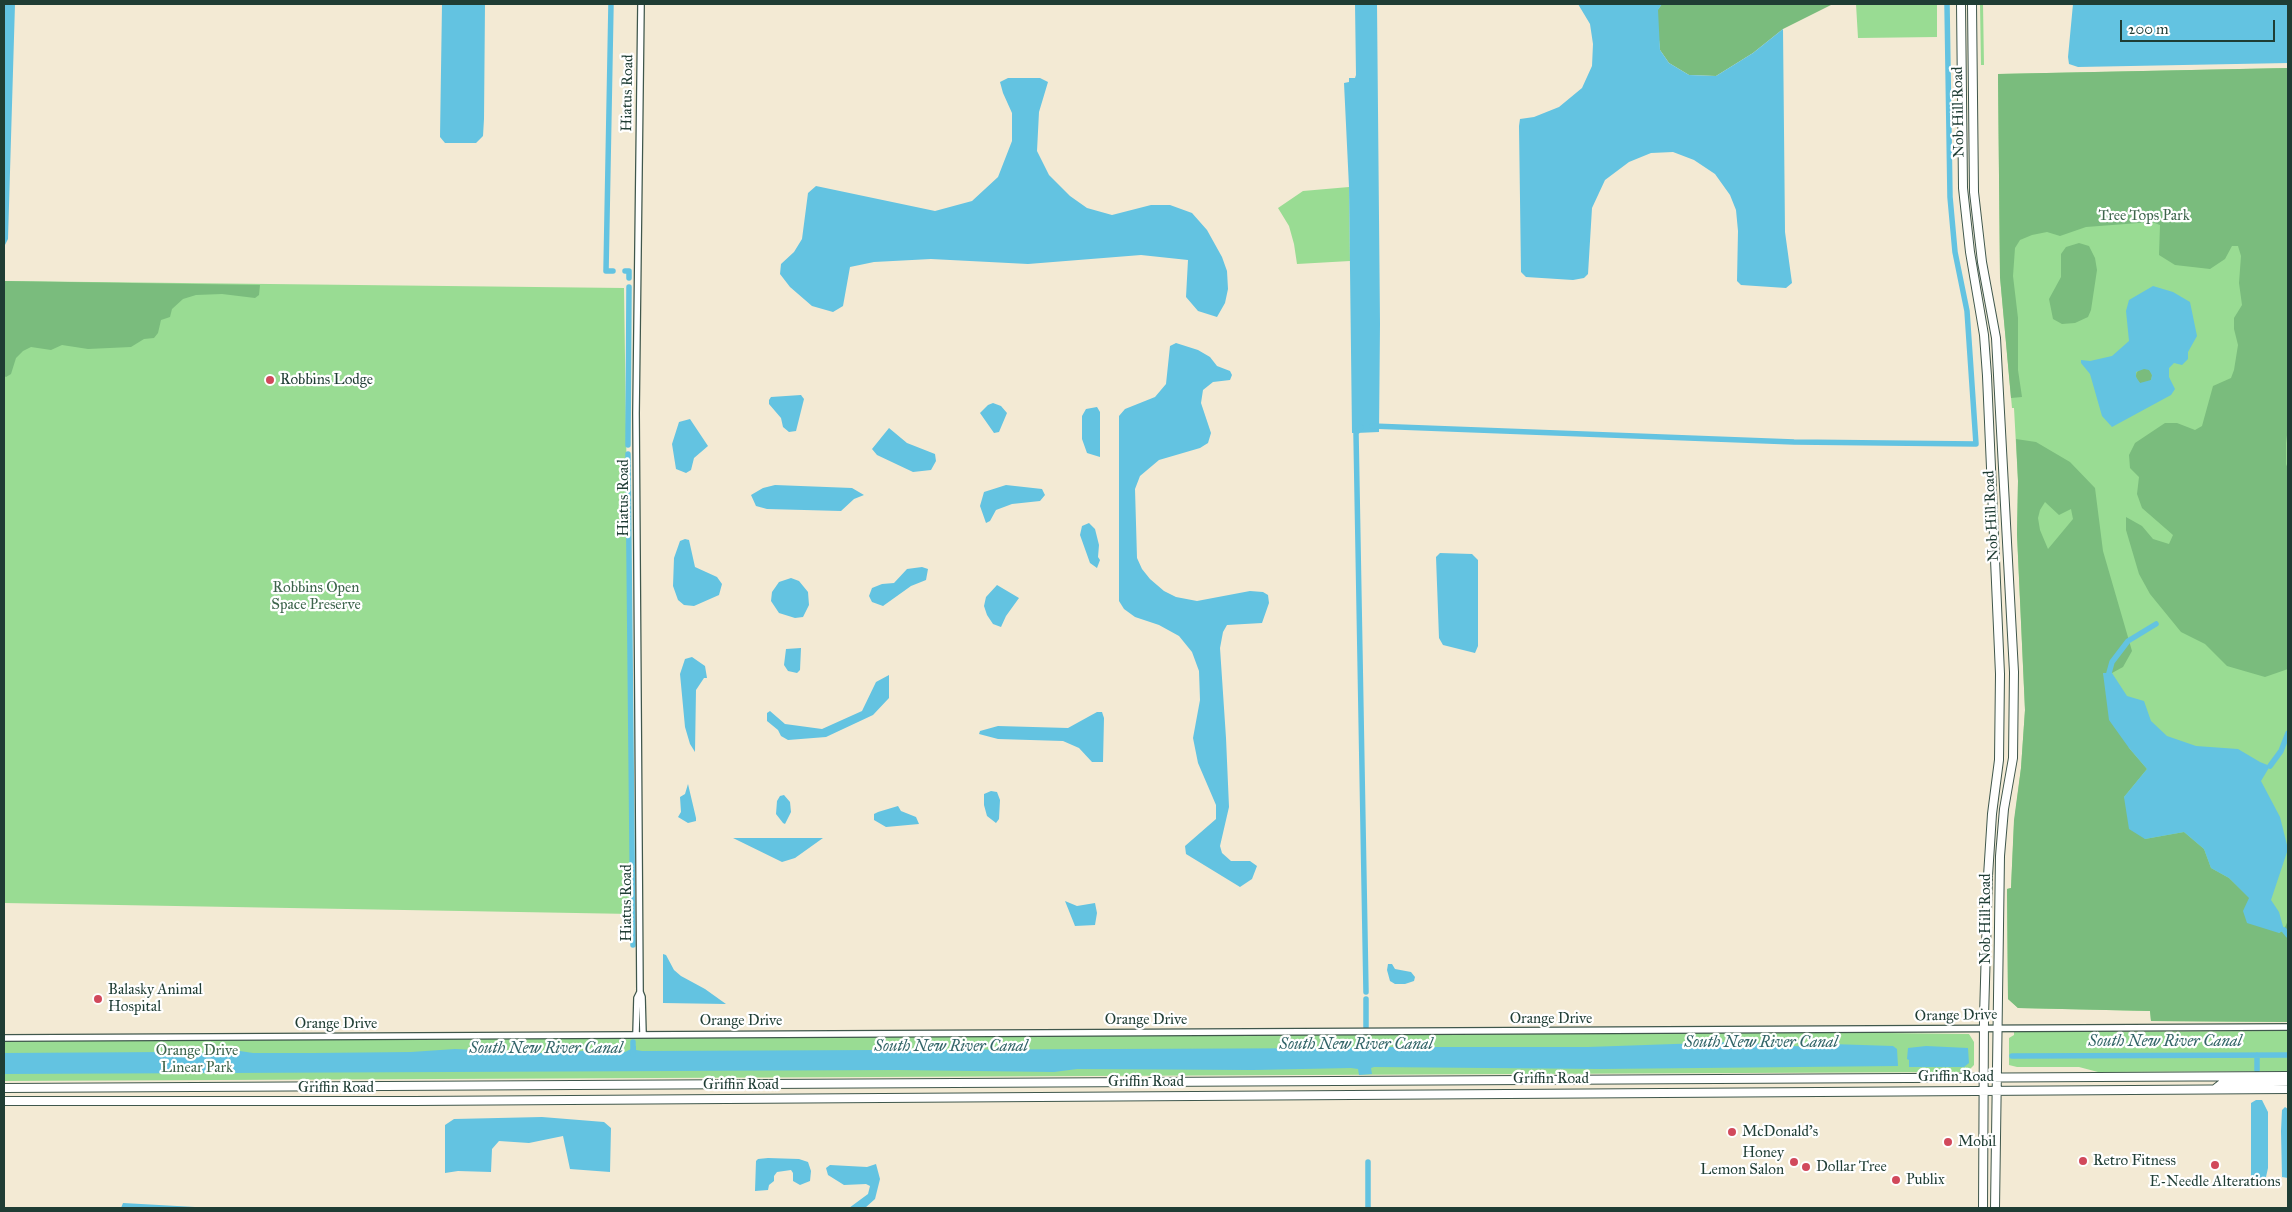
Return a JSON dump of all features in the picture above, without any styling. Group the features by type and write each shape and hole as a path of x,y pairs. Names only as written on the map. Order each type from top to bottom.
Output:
{"main road":[{"name":"Nob Hill Road","path":"1961,4 1963,188 1970,252 1984,335 2000,674 1999,760 1992,814 1988,876 1984,1028 1983,1208"},
{"name":"Nob Hill Road","path":"1972,4 1974,192 1982,262 1996,338 2014,672 2013,758 2004,809 2000,856 1995,1208"},
{"name":"Griffin Road","path":"4,1088 2288,1076"},
{"path":"1664,1092 1677,1085 1681,1079"},
{"path":"1707,1092 1712,1086 1734,1079"},
{"path":"2214,1090 2224,1082 2288,1081"},
{"path":"616,1100 626,1091 628,1085"},
{"path":"638,1099 645,1085"},
{"name":"Griffin Road","path":"4,1102 2288,1089"}],"street":[{"name":"Hiatus Road","path":"640,1034 637,998 640,992 636,413 641,4"},
{"name":"Orange Drive","path":"4,1038 2288,1027"}],"green space":[{"path":"1662,4 1833,4 1783,29 1753,53 1716,76 1689,75 1669,63 1660,50 1658,9"},
{"path":"1856,4 1937,4 1937,37 1858,38"},
{"path":"1980,4 1983,4 1984,65 1981,65"},
{"name":"Tree Tops Park","path":"2288,68 2288,1022 2151,1021 2150,1011 2018,1008 2008,999 2007,889 2011,888 2014,824 2021,768 2025,710 2017,534 2018,481 2014,408 2012,408 2000,277 1998,74"},
{"path":"2288,68 2288,427 2286,464 2288,469 2288,669 2265,677 2227,666 2205,644 2181,632 2150,594 2139,574 2126,530 2126,517 2142,526 2153,539 2169,544 2173,535 2142,508 2137,494 2139,477 2130,468 2129,455 2135,443 2165,423 2177,423 2195,430 2202,426 2213,386 2231,378 2238,345 2234,329 2234,318 2242,305 2239,283 2241,256 2238,246 2232,246 2225,259 2210,269 2175,265 2159,255 2160,225 2152,222 2086,227 2060,236 2047,232 2020,240 2015,248 2013,276 2018,318 2018,370 2022,397 2011,398 2000,277 1998,74"},
{"path":"1349,187 1350,261 1297,264 1289,226 1278,208 1303,191"},
{"path":"2079,243 2089,246 2095,258 2097,270 2091,310 2088,317 2075,323 2062,324 2053,319 2049,299 2061,277 2061,254 2066,247"},
{"name":"Robbins Open Space Preserve","path":"4,281 624,288 633,914 4,903"},
{"path":"4,281 260,285 259,295 255,298 222,294 196,295 183,299 172,309 170,317 161,320 158,333 154,338 144,339 131,347 88,349 62,345 51,350 31,347 23,351 16,358 11,374 6,377 4,376"},
{"path":"2144,368 2152,376 2144,384 2136,376"},
{"path":"2016,439 2036,442 2070,462 2095,488 2103,551 2132,651 2123,667 2112,673 2103,673 2129,748 2147,769 2124,797 2145,839 2184,832 2204,849 2211,868 2229,878 2250,898 2279,933 2284,930 2288,920 2288,1022 2151,1021 2150,1011 2018,1008 2008,999 2007,889 2011,888 2014,820 2021,768 2025,710 2017,534 2018,481","holes":["2045,502 2059,515 2071,509 2073,519 2048,549 2040,530 2038,518 2040,510"]},
{"path":"2288,1031 2288,1071 2098,1072 2079,1067 2017,1067 2009,1065 2009,1038 2014,1035 2014,1032"},
{"name":"Orange Drive Linear Park","path":"1808,1032 1969,1034 1974,1042 1974,1065 1967,1072 4,1081 4,1040"}],"water":[{"path":"4,4 15,4 8,239 4,247"},
{"path":"442,4 485,4 483,136 476,143 445,143 440,137"},
{"path":"1355,4 1377,4 1380,324 1379,432 1352,433 1349,187 1344,83 1349,82 1349,78 1355,78 1356,75"},
{"path":"1578,4 1662,4 1658,10 1660,50 1669,63 1689,75 1716,76 1753,53 1783,29 1785,232 1792,283 1786,288 1741,285 1737,281 1738,231 1736,210 1730,195 1715,174 1694,160 1673,152 1651,153 1629,162 1605,180 1592,208 1588,274 1584,278 1573,280 1526,277 1521,272 1520,119 1534,117 1559,107 1582,88 1592,66 1593,44 1590,24"},
{"path":"2073,4 2288,4 2288,63 2078,67 2069,64 2068,57"},
{"path":"1008,78 1040,78 1048,82 1039,112 1037,151 1049,175 1070,196 1087,208 1112,215 1151,205 1170,205 1192,213 1207,230 1222,257 1227,271 1228,289 1225,303 1217,317 1198,311 1186,297 1188,260 1141,255 1028,264 931,259 874,262 850,267 843,306 833,312 812,306 790,287 780,274 781,264 794,252 802,239 808,193 816,186 935,211 972,201 998,177 1012,141 1012,113 1000,82"},
{"path":"2153,286 2173,292 2190,302 2197,336 2188,352 2188,359 2182,365 2174,363 2169,368 2169,377 2175,389 2171,395 2112,427 2102,416 2090,374 2081,363 2081,360 2090,361 2112,356 2129,341 2126,311 2129,300","holes":["2144,369 2149,370 2152,375 2151,380 2140,383 2136,377 2136,372"]},
{"path":"1176,343 1198,350 1210,357 1217,366 1230,371 1232,375 1230,380 1213,382 1203,390 1201,403 1211,433 1208,443 1200,448 1159,460 1140,476 1135,489 1137,558 1142,569 1150,579 1164,591 1176,597 1197,601 1250,591 1263,592 1268,595 1269,603 1262,623 1227,625 1223,632 1220,648 1229,807 1220,846 1222,853 1231,861 1250,861 1257,866 1252,879 1240,887 1186,854 1185,846 1216,819 1216,805 1198,763 1193,738 1200,700 1199,671 1192,652 1179,636 1159,625 1135,617 1124,609 1119,601 1119,416 1125,409 1155,397 1166,384 1170,346"},
{"path":"801,395 804,399 796,431 789,432 783,427 781,418 769,404 769,400 771,397"},
{"path":"993,403 1001,406 1007,413 999,432 994,433 980,413"},
{"path":"1097,407 1100,412 1100,457 1087,453 1082,439 1082,416 1086,409"},
{"path":"690,419 708,446 694,458 691,470 686,473 676,469 672,444 679,422"},
{"path":"889,428 907,443 935,454 936,461 931,470 913,472 877,455 872,449"},
{"path":"775,485 852,488 864,495 854,499 841,511 767,509 756,506 751,495 763,488"},
{"path":"1006,485 1042,489 1045,495 1040,501 1012,504 996,510 990,521 986,523 980,506 984,492"},
{"path":"1089,523 1095,529 1099,545 1098,557 1100,560 1097,568 1090,563 1080,535 1082,526"},
{"path":"689,540 695,567 717,577 722,584 719,595 694,606 684,605 678,600 673,586 674,558 680,541"},
{"path":"1440,553 1472,554 1478,560 1478,646 1475,653 1443,645 1439,638 1436,557"},
{"path":"922,567 928,569 926,580 911,586 883,606 872,602 869,596 872,588 882,584 894,583 907,569"},
{"path":"791,578 799,581 808,592 809,605 803,617 795,618 779,613 771,601 772,592 779,582"},
{"path":"997,585 1019,598 1006,616 1001,627 993,624 984,606 986,597"},
{"path":"801,648 800,670 797,673 788,671 784,665 786,649"},
{"path":"692,657 705,666 707,678 704,678 696,690 695,752 690,744 685,727 680,674 685,659"},
{"path":"2103,673 2112,673 2127,696 2144,701 2151,721 2167,736 2196,746 2238,749 2270,766 2261,781 2280,817 2288,849 2271,900 2279,912 2284,930 2279,933 2247,923 2243,911 2249,898 2229,878 2211,868 2204,849 2184,832 2145,839 2129,829 2124,797 2147,769 2109,720"},
{"path":"889,675 889,698 873,715 826,737 788,740 781,736 778,730 767,721 767,713 770,711 785,724 822,729 862,711 876,682"},
{"path":"1097,712 1102,712 1104,718 1103,762 1092,762 1079,748 1063,741 998,739 979,734 980,731 998,726 1068,728"},
{"path":"688,784 696,821 688,823 678,817 681,812 680,797 685,794"},
{"path":"991,791 997,792 1000,800 999,819 996,823 987,816 984,805 984,794"},
{"path":"784,795 790,802 791,812 785,824 776,814 777,801 780,796"},
{"path":"898,806 901,811 916,817 919,824 886,827 874,820 874,814"},
{"path":"733,838 823,838 795,858 782,862"},
{"path":"1065,901 1077,906 1095,903 1097,913 1095,925 1075,926"},
{"path":"663,954 666,955 674,970 681,976 705,989 726,1004 663,1003"},
{"path":"1388,964 1392,964 1395,969 1411,972 1415,977 1414,981 1405,984 1395,984 1390,981 1387,970"},
{"path":"1732,1042 1810,1047 1831,1044 1893,1046 1897,1049 1898,1066 1601,1069 1374,1067 1371,1068 1372,1074 1359,1075 1358,1069 1351,1068 1253,1070 1077,1069 1054,1072 897,1070 4,1074 4,1053 166,1052 176,1054 240,1051 253,1053 313,1053 411,1052 455,1049 540,1053 602,1050 625,1052 631,1049 631,1046 636,1046 636,1050 642,1051 1349,1048 1372,1045 1378,1047 1588,1047"},
{"path":"1926,1046 1968,1048 1969,1063 1964,1067 1909,1067 1909,1060 1907,1059 1908,1048"},
{"path":"2256,1100 2262,1100 2268,1112 2268,1168 2266,1177 2260,1185 2251,1178 2251,1103"},
{"path":"2285,1107 2288,1109 2288,1178 2282,1177 2281,1131 2282,1110"},
{"path":"542,1117 604,1122 611,1128 610,1172 570,1169 563,1136 529,1143 499,1141 492,1149 491,1172 458,1171 445,1173 445,1125 454,1119"},
{"path":"768,1158 799,1159 808,1162 811,1171 810,1181 800,1185 793,1181 791,1170 777,1172 768,1190 755,1191 756,1161"},
{"path":"876,1164 880,1179 875,1199 865,1208 849,1208 868,1194 870,1186 866,1184 844,1185 828,1175 826,1168 830,1165 867,1167"},
{"path":"123,1203 195,1207 207,1208 121,1208"}],"waterway":[{"path":"611,4 606,271 613,271"},
{"path":"1372,426 1794,442 1976,444 1967,311 1955,252 1950,197 1947,4"},
{"path":"625,271 629,271 629,278"},
{"path":"628,445 629,287"},
{"path":"1361,427 1356,433 1366,992"},
{"path":"628,454 633,945"},
{"path":"2109,673 2112,662 2128,641 2156,624"},
{"path":"2270,766 2281,751 2288,733"},
{"path":"2284,930 2288,935"},
{"path":"1366,999 1366,1027"},
{"path":"633,1042 633,1054"},
{"path":"2257,1055 2257,1070"},
{"name":"South New River Canal","path":"2012,1056 2288,1055"},
{"path":"1368,1162 1368,1208"}],"place":[{"name":"Robbins Lodge","path":"270,380"},
{"name":"Balasky Animal Hospital","path":"98,999"},
{"name":"McDonald's","path":"1732,1132"},
{"name":"Mobil","path":"1948,1142"},
{"name":"Retro Fitness","path":"2083,1161"},
{"name":"Honey Lemon Salon","path":"1794,1162"},
{"name":"E-Needle Alterations","path":"2215,1165"},
{"name":"Dollar Tree","path":"1806,1167"},
{"name":"Publix","path":"1896,1180"}]}
